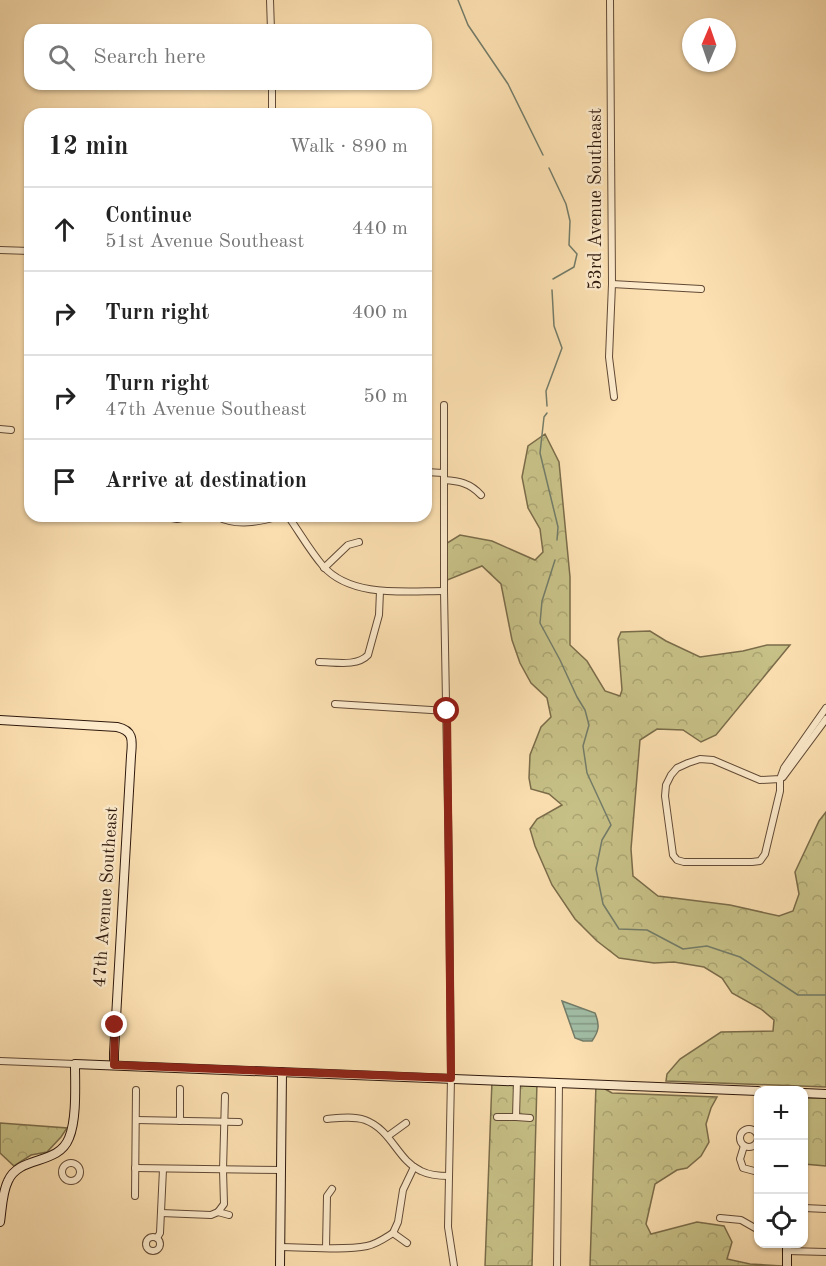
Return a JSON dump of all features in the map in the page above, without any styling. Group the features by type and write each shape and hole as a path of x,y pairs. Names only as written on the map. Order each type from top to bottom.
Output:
{"street":[{"path":"270,0 271,24"},
{"name":"53rd Avenue Southeast","path":"610,0 612,284 609,357 614,397"},
{"path":"272,90 272,108"},
{"path":"0,250 24,251"},
{"path":"612,284 701,289"},
{"path":"444,405 444,591 451,1078 448,1227 454,1266"},
{"path":"0,429 11,429"},
{"path":"432,473 473,487 481,495"},
{"path":"236,522 258,522"},
{"path":"292,522 324,568 352,585 380,591 444,591"},
{"path":"324,568 348,546 359,542"},
{"path":"319,662 357,662 368,656 379,615 380,591"},
{"path":"335,704 447,711"},
{"path":"780,779 760,780 712,760 700,759 677,768 666,785 664,796 673,855 677,860 684,862 760,861 765,854 769,840 784,768 817,726 826,708"},
{"path":"817,726 826,719"},
{"name":"47th Avenue Southeast","path":"0,720 117,727 129,732 132,749 114,1065"},
{"path":"0,1061 754,1091"},
{"path":"0,1222 8,1179 23,1166 54,1155 69,1138 73,1121 75,1064"},
{"path":"280,1266 282,1072"},
{"path":"516,1117 517,1081"},
{"path":"557,1266 559,1083"},
{"path":"180,1089 180,1121"},
{"path":"135,1196 136,1090"},
{"path":"808,1093 826,1094"},
{"path":"161,1214 211,1215 218,1212 224,1204 225,1096"},
{"path":"497,1117 530,1118"},
{"path":"327,1119 364,1120 378,1127 388,1136 414,1167 422,1172 448,1176"},
{"path":"136,1120 239,1122"},
{"path":"388,1136 406,1123"},
{"path":"744,1146 740,1159 743,1168 754,1171"},
{"path":"54,1155 64,1166"},
{"path":"280,1247 368,1246 383,1240 393,1233 398,1222 403,1190 414,1167"},
{"path":"135,1168 281,1170"},
{"path":"158,1238 163,1169"},
{"path":"326,1248 327,1196 332,1190"},
{"path":"808,1208 826,1209"},
{"path":"218,1212 229,1215"},
{"path":"720,1218 741,1220 754,1227"},
{"path":"393,1233 407,1243"},
{"path":"787,1248 787,1266"},
{"path":"795,1248 826,1252"}],"green space":[{"path":"545,434 559,462 570,577 570,645 587,661 605,691 620,696 622,690 618,639 621,632 650,631 700,657 767,645 790,645 716,735 701,742 683,730 657,729 640,740 631,849 633,876 658,896 730,905 779,916 793,911 799,894 795,872 819,821 826,812 826,1087 666,1081 667,1074 680,1059 721,1032 773,1031 774,1020 761,1009 732,993 722,978 704,967 674,962 654,963 619,958 597,941 575,919 552,885 530,829 537,819 562,805 549,794 531,789 529,778 530,755 541,727 551,717 547,698 531,683 520,663 512,640 501,584 482,566 445,581 444,545 460,535 492,541 535,560 543,552 540,529 528,508 522,477 528,446"},
{"path":"492,1080 537,1082 532,1266 485,1266"},
{"path":"596,1084 612,1093 717,1097 706,1124 709,1142 701,1156 687,1168 677,1170 655,1184 646,1224 651,1234 697,1222 724,1226 732,1242 727,1259 750,1264 782,1266 590,1266"},
{"path":"808,1098 826,1098 826,1166 808,1164"},
{"path":"0,1123 67,1128 47,1152 31,1155 14,1166 0,1153"}],"shaded area":[{"path":"562,1001 595,1013 598,1028 592,1041 575,1038"}],"waterway":[{"path":"458,0 468,25 508,84 543,155"},
{"path":"549,168 566,204 570,221 569,245 577,254 574,267 553,279"},
{"path":"547,406 546,391 562,348 554,326 552,290"},
{"path":"547,413 544,417 540,453 558,527 557,540"},
{"path":"555,560 542,601 540,623 585,710 589,725 583,746 587,773 611,825 602,840 596,869 603,904 619,929 647,930 683,949 707,946 740,957 798,995 826,995"}],"route":[{"path":"115,1025 114,1065 451,1078 447,711"}]}
